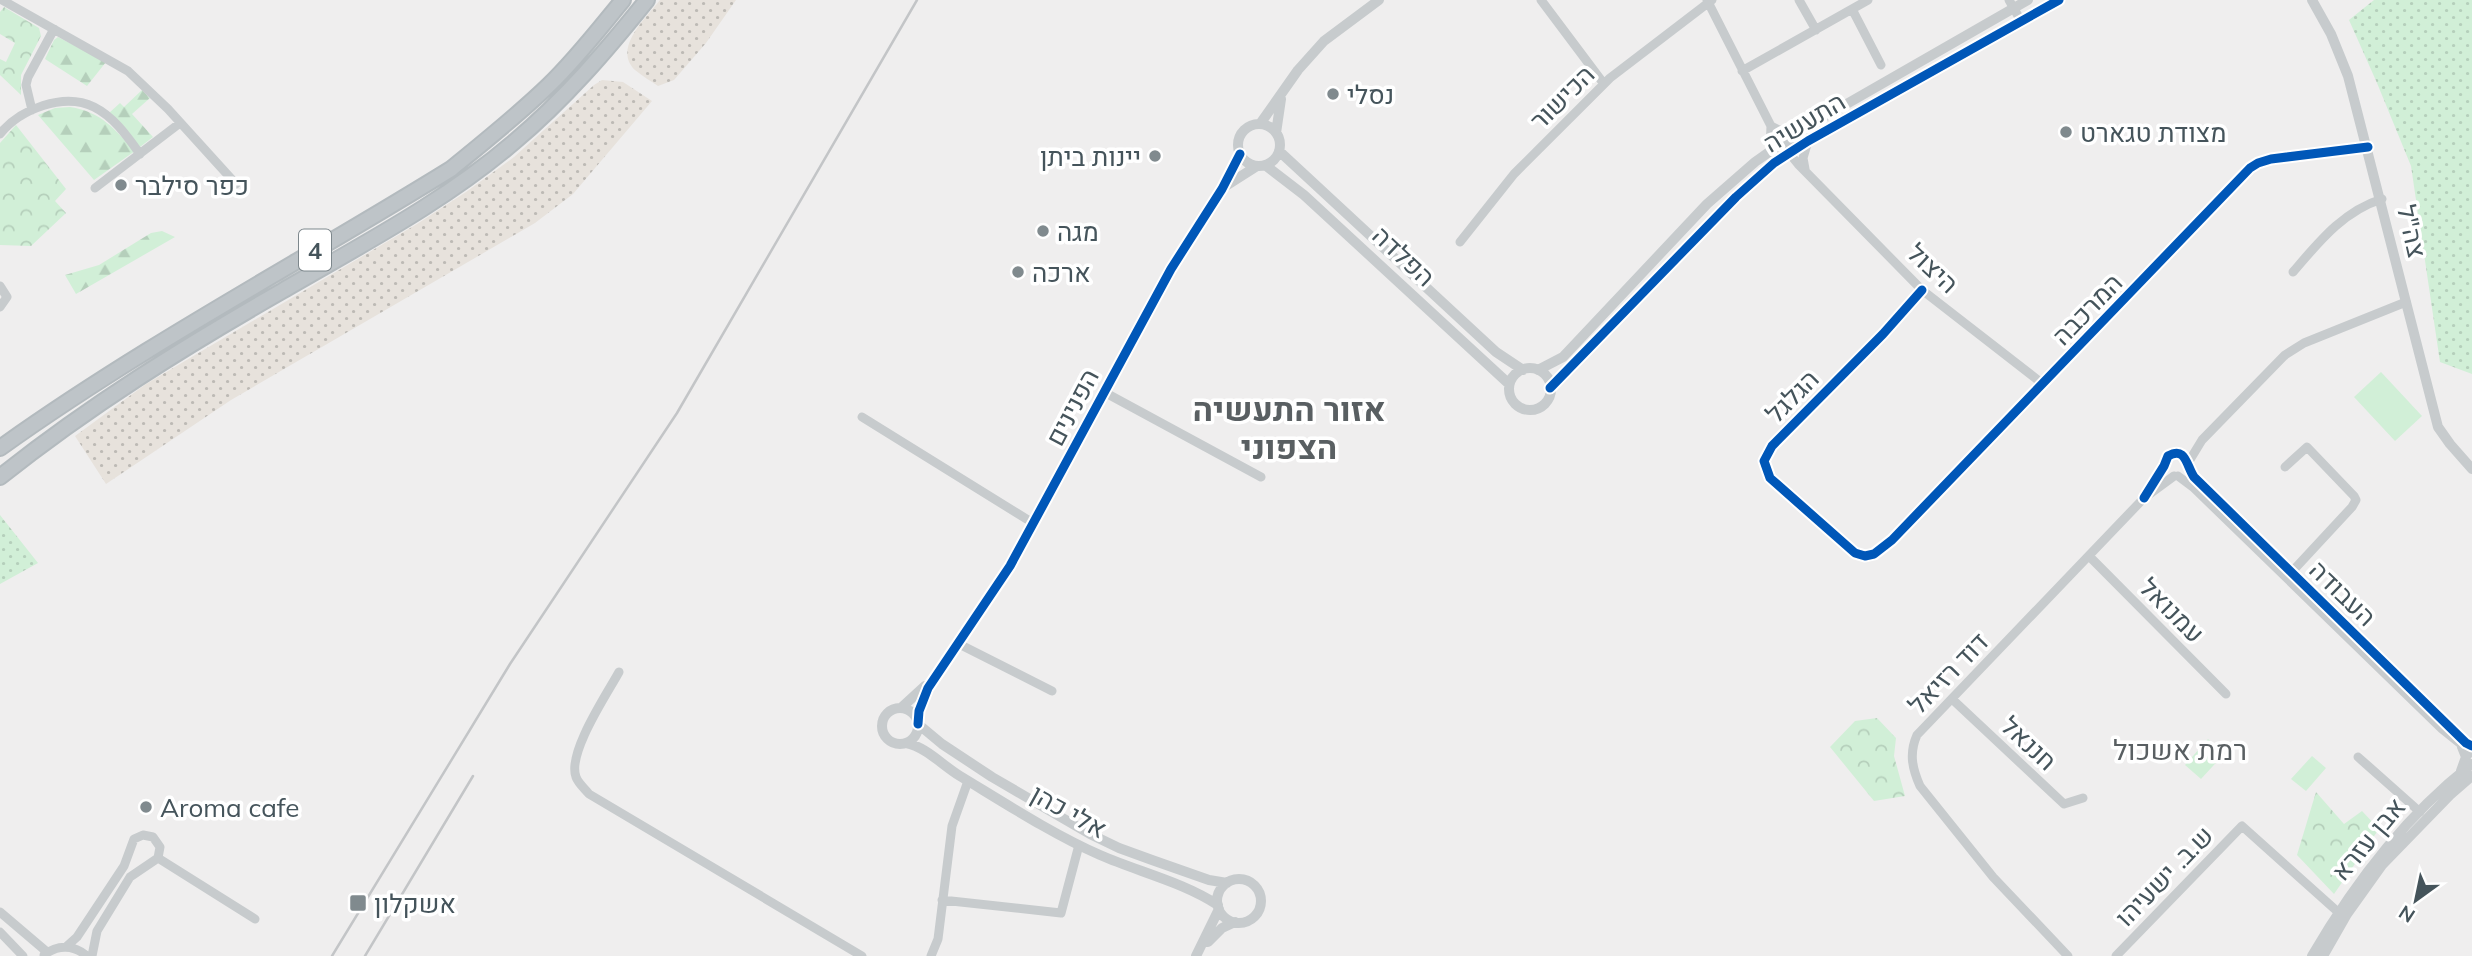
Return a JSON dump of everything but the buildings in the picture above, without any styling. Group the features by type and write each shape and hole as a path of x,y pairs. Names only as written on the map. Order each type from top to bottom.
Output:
{"highway":[{"name":"4","path":"0,447 74,397 451,169 499,131 549,85 623,0"},
{"name":"4","path":"0,477 54,434 181,350 412,215 468,177 513,143 565,95 602,56 647,0"}],"street":[{"path":"2,0 128,71 154,94 236,184"},
{"path":"1541,0 1604,83"},
{"path":"1799,0 1816,30"},
{"path":"1742,71 1868,0"},
{"name":"התעשיה","path":"1538,370 1563,357 1707,204 1769,150 2011,4 2028,0"},
{"name":"התעשיה","path":"1550,388 1758,176 1808,141 2059,0"},
{"name":"צה\"ל","path":"2312,0 2331,34 2348,76 2382,199 2438,427 2472,469"},
{"path":"1260,124 1298,70 1324,41 1378,1"},
{"path":"1709,1 1771,126 1779,132 1796,133 1789,153"},
{"name":"הכישור","path":"1460,242 1514,174 1604,83 1709,1"},
{"path":"2011,4 2021,21"},
{"path":"1852,9 1881,65"},
{"path":"32,110 26,85 28,77 54,29"},
{"path":"1276,133 1283,93"},
{"path":"0,134 19,117 32,110 50,104 76,102 92,106 113,121 140,153"},
{"path":"95,188 180,122"},
{"path":"1260,124 1276,133 1279,151 1271,162 1261,165 1244,160 1238,143 1242,132 1260,124"},
{"path":"1769,150 1771,126"},
{"path":"1805,169 1803,158 1808,141"},
{"name":"המרכבה","path":"1865,556 1874,554 1892,540 2250,168 2271,159 2368,147"},
{"name":"הפלדה","path":"1279,151 1496,352 1523,370"},
{"name":"היצול","path":"1789,153 1922,290 2043,384"},
{"name":"הפנינים","path":"917,722 934,677 1010,566 1171,268 1222,189 1240,154"},
{"name":"הפנינים","path":"1222,189 1261,165"},
{"name":"הפלדה","path":"1261,165 1304,195 1509,384"},
{"path":"2292,272 2355,209 2382,199"},
{"path":"0,286 7,297 0,307"},
{"name":"הגלגל","path":"1865,556 1847,547 1770,478 1764,461 1772,446 1883,334 1922,290"},
{"path":"2202,440 2168,456 2164,466 2168,473 2176,476 2185,473 2202,440 2286,355 2304,343 2406,302"},
{"path":"1523,370 1538,370 1547,378 1550,388 1544,404 1528,410 1519,407 1510,396 1509,384 1517,373 1523,370"},
{"path":"1104,391 1261,477"},
{"path":"862,417 1033,523"},
{"path":"2285,467 2307,447 2356,500 2289,575"},
{"path":"2178,453 2185,456 2188,465"},
{"name":"העבודה","path":"2188,465 2194,477 2289,575"},
{"name":"דוד רזיאל","path":"2068,956 1993,877 1920,786 1914,774 1912,747 1917,735 2144,498 2164,466"},
{"name":"העבודה","path":"2176,476 2194,488 2289,575 2469,749"},
{"name":"דוד רזיאל","path":"2144,498 2176,476"},
{"name":"עמנואל","path":"2089,556 2226,694"},
{"path":"957,643 1052,691"},
{"path":"619,672 579,746 574,763 576,777 589,794 862,956"},
{"name":"הפנינים","path":"901,708 934,677"},
{"name":"חננאל","path":"1952,699 2064,804 2083,798"},
{"path":"901,708 913,713 917,722 915,736 906,743 896,743 887,738 882,725 888,712 901,708"},
{"name":"אלי כהן","path":"917,722 942,744 992,777 1090,834 1152,860 1209,880 1227,883"},
{"name":"אלי כהן","path":"906,743 924,750 968,781 1079,845 1196,892 1219,907"},
{"path":"2458,776 2465,763 2465,752 2469,749"},
{"path":"2358,757 2420,812"},
{"name":"אבן עזרא","path":"2312,956 2337,912 2375,860 2420,812 2472,764"},
{"name":"אבן עזרא","path":"2323,956 2347,914 2382,866 2450,795 2472,776"},
{"path":"931,956 938,939 953,826 968,781"},
{"name":"ש.ב. ישעיהו","path":"2116,956 2242,826 2337,912"},
{"path":"0,912 45,954 66,946 86,926 124,866 134,839 148,835 159,843 158,858 130,877 101,924 89,956 76,948 66,946"},
{"path":"942,900 1061,912 1079,845"},
{"path":"130,852 134,860 146,865"},
{"path":"158,858 254,919"},
{"path":"1197,955 1219,907 1219,893 1227,883 1237,879 1248,881 1256,887 1261,897 1259,909 1253,918 1244,922 1226,918 1219,907"},
{"path":"1197,955 1222,928 1236,922"},
{"path":"0,932 23,956"}],"green space":[{"path":"2374,0 2472,0 2472,374 2440,362 2411,166 2349,20"},
{"path":"4,7 39,28 41,36 21,75 21,95 0,75 0,59 6,62 15,43 0,34 0,12"},
{"path":"58,37 106,62 87,86 45,59"},
{"path":"142,90 150,98 132,114 153,137 140,147 109,113 120,103 124,107"},
{"path":"70,107 99,117 135,151 94,180 38,115 55,108"},
{"path":"16,125 66,189 55,201 66,213 31,246 0,245 0,143"},
{"path":"162,231 175,237 76,294 65,275 99,265 151,233"},
{"path":"2381,372 2422,416 2395,441 2354,397"},
{"path":"0,515 38,563 0,584"},
{"path":"1877,718 1896,738 1894,756 1905,796 1874,801 1830,747 1855,721"},
{"path":"2208,739 2224,754 2201,779 2185,765"},
{"path":"2312,756 2326,768 2306,791 2291,779"},
{"path":"2316,792 2344,824 2362,811 2379,829 2334,894 2297,855"}],"sand":[{"path":"660,0 736,0 706,43 674,80 658,86 635,70 627,52 634,33"},
{"path":"602,80 623,82 652,101 573,194 535,223 231,400 106,484 75,436 146,384 417,224 466,192 514,157"}],"railway":[{"path":"332,956 510,664 677,413 917,0"},
{"path":"365,956 473,776"}],"cycle path":[{"path":"1550,388 1736,197 1774,163 1808,141 2059,0"},
{"path":"1922,290 1883,334 1772,446 1764,461 1770,478 1855,553 1865,556 1874,554 1892,540 2250,168 2271,159 2368,147"},
{"path":"918,724 919,711 928,688 1010,566 1171,269 1222,189 1240,154"},
{"path":"2144,498 2168,456 2179,453 2182,455 2194,477 2472,746"}],"place":[{"name":"נסלי","path":"1333,94"},
{"name":"מצודת טגארט","path":"2066,132"},
{"name":"יינות ביתן","path":"1155,156"},
{"name":"כפר סילבר","path":"121,185"},
{"name":"מגה","path":"1043,231"},
{"name":"ארכה","path":"1018,272"},
{"name":"Aroma cafe","path":"146,807"},
{"name":"אשקלון","path":"358,903"}],"district":[{"name":"אזור התעשיה הצפוני","path":"1289,427"},
{"name":"רמת אשכול","path":"2180,749"}]}
